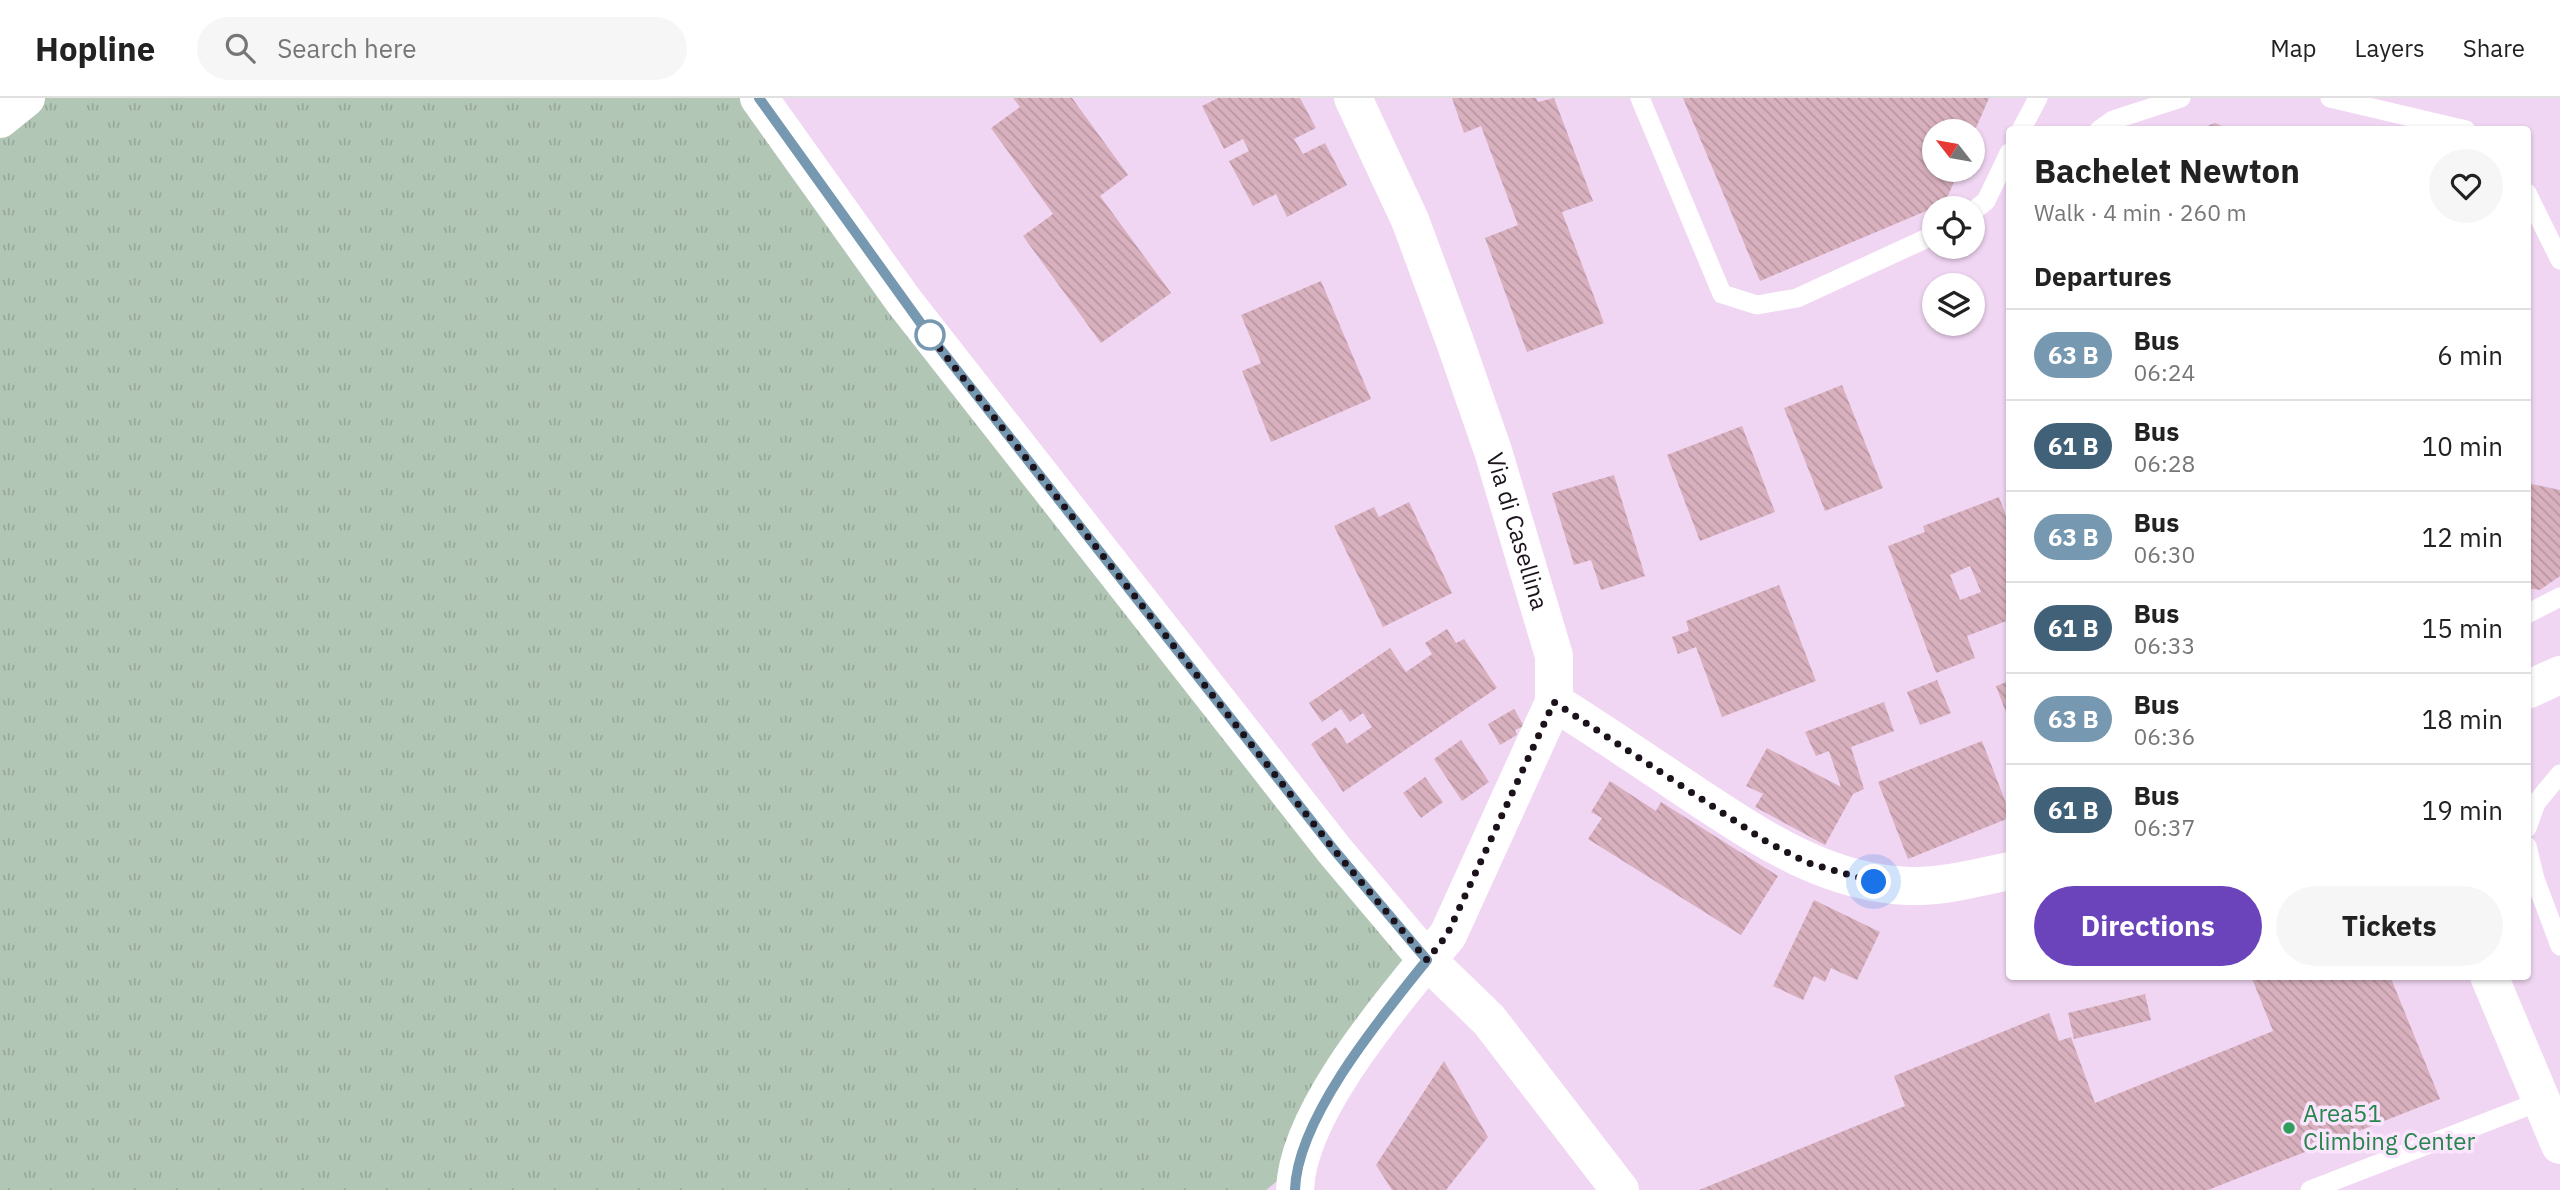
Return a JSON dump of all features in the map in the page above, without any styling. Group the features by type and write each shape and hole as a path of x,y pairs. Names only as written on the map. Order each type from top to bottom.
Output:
{"street":[{"path":"0,119 26,98"},
{"path":"759,98 927,332 1335,851 1427,960 1489,1020 1620,1190"},
{"name":"Via di Casellina","path":"1295,1190 1296,1166 1316,1117 1360,1049 1447,935 1554,702 1554,656 1493,451 1410,220 1353,98"},
{"path":"2531,688 2560,675"},
{"path":"1554,702 1767,842 1808,863 1856,878 1907,886 1940,885 2006,872"},
{"path":"2491,980 2560,1145"}],"lane":[{"path":"1640,98 1722,294 1757,305 1797,298 1922,240"},
{"path":"2023,126 2038,98"},
{"path":"2105,126 2113,120 2181,98"},
{"path":"2330,98 2449,126"},
{"path":"1985,202 2006,159"},
{"path":"2531,201 2560,260"},
{"path":"2531,612 2560,597"},
{"path":"2531,817 2536,803 2560,774"},
{"path":"2531,862 2560,946"},
{"path":"2310,1190 2541,1101"}],"green space":[{"path":"26,98 759,98 1427,960 1296,1166 1266,1190 0,1190 0,119"}],"building":[{"path":"1013,98 1072,98 1128,175 1100,196 1171,293 1101,343 1023,236 1053,214 991,128 1020,107"},
{"path":"1218,98 1300,98 1316,128 1294,139 1303,154 1325,143 1347,185 1287,217 1276,194 1253,206 1229,161 1249,151 1243,139 1224,149 1202,106"},
{"path":"1452,98 1536,98 1538,102 1554,98 1593,201 1562,212 1604,323 1527,352 1485,238 1518,225 1481,126 1464,133"},
{"path":"1683,98 1989,98 1980,119 1922,119 1922,182 1954,182 1948,196 1922,196 1922,213 1760,281"},
{"path":"1321,281 1371,399 1271,442 1242,371 1261,363 1241,315"},
{"path":"1842,385 1883,488 1825,511 1784,408"},
{"path":"1742,426 1775,512 1700,541 1667,455"},
{"path":"1614,475 1645,576 1601,590 1591,560 1574,565 1552,493"},
{"path":"2531,484 2560,490 2560,576 2540,590 2531,589"},
{"path":"1999,497 2006,516 2006,621 1967,636 1975,658 1936,673 1888,546 1925,532 1923,526","holes":["1970,566 1981,592 1960,600 1950,575"]},
{"path":"1409,502 1452,593 1383,627 1334,526 1374,507 1379,517"},
{"path":"1779,585 1816,681 1722,717 1696,647 1678,654 1672,637 1689,631 1686,621"},
{"path":"1447,629 1456,643 1464,639 1497,688 1343,792 1311,744 1336,727 1347,744 1372,727 1363,713 1350,722 1341,709 1322,722 1309,703 1390,648 1406,672 1432,654 1425,643"},
{"path":"1937,680 1951,713 1920,725 1907,692"},
{"path":"2006,682 2006,712 1996,686"},
{"path":"1884,702 1894,731 1851,747 1864,789 1853,794 1825,845 1755,807 1763,794 1746,786 1767,748 1841,787 1829,751 1816,756 1805,732"},
{"path":"1514,709 1524,726 1515,730 1517,735 1500,745 1488,724"},
{"path":"1461,740 1489,782 1462,801 1434,759"},
{"path":"1982,741 2006,803 2006,819 1908,859 1878,782"},
{"path":"1425,777 1443,802 1421,818 1403,793"},
{"path":"1610,781 1656,811 1661,802 1778,876 1741,935 1588,839 1602,818 1591,812"},
{"path":"1814,900 1880,932 1857,980 1831,968 1825,982 1814,976 1803,1000 1773,986"},
{"path":"2253,980 2392,980 2440,1099 2208,1190 1699,1190 1905,1106 1894,1076 2049,1013 2059,1041 2071,1037 2095,1103 2273,1031"},
{"path":"2145,994 2151,1020 2074,1039 2068,1013"},
{"path":"1444,1061 1488,1137 1446,1190 1392,1190 1376,1165"}],"bus line":[{"path":"759,98 927,332 1335,851 1427,960 1360,1049 1316,1117 1296,1166 1295,1190"}],"place":[{"name":"Area51 Climbing Center","path":"2289,1128"}],"route":[{"path":"930,335 927,332 1335,851 1427,960 1447,935 1520,782 1554,702 1767,842 1808,863 1874,882"}]}
